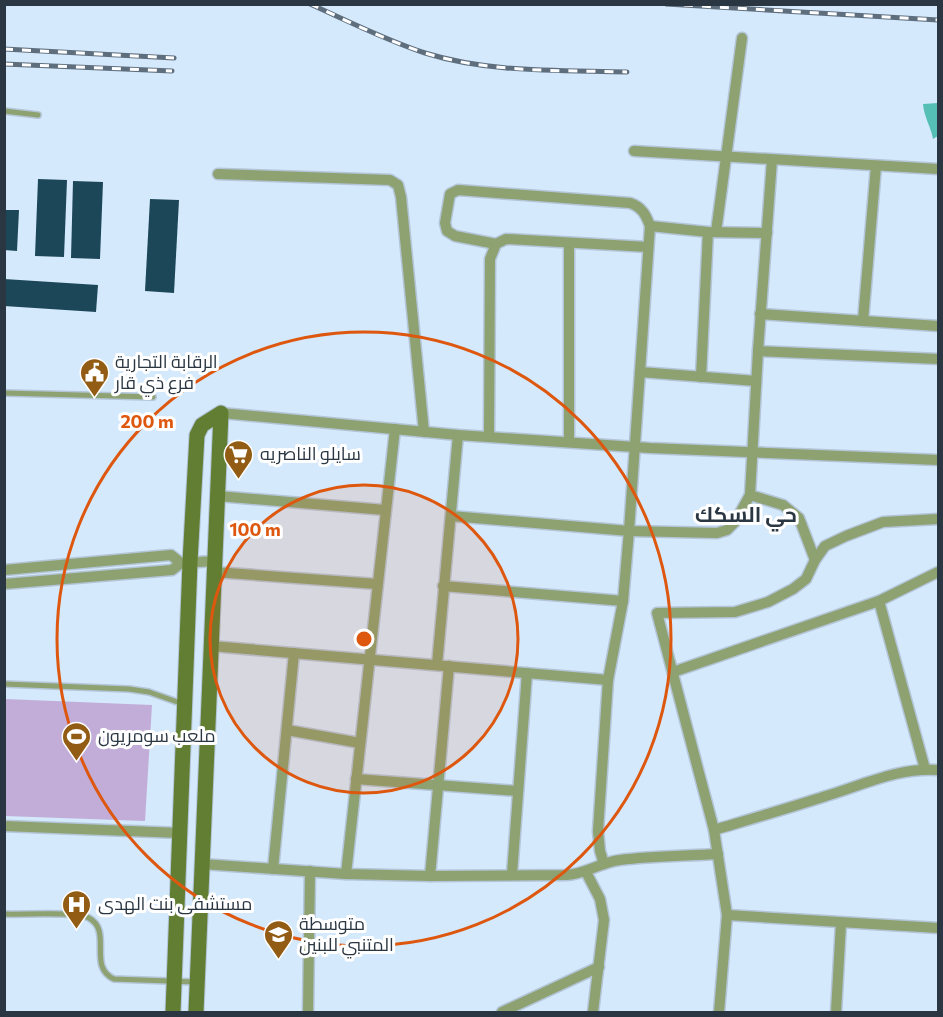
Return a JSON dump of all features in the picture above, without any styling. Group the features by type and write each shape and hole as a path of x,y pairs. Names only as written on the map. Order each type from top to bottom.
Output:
{"street":[{"path":"701,377 712,232 727,157 742,38"},
{"path":"634,151 939,169"},
{"path":"451,516 629,531 717,533 727,530 735,522 750,495 760,314 772,160"},
{"path":"863,321 876,166"},
{"path":"218,174 390,180 398,185 424,432"},
{"path":"604,864 598,831 608,680 623,601 650,226 638,206 630,203 458,190 450,194 445,223 447,231 455,236 496,244 506,239 648,247"},
{"path":"650,226 712,232 767,233"},
{"path":"568,243 569,442"},
{"path":"489,436 490,259 496,244"},
{"path":"760,314 939,326"},
{"path":"758,351 939,359"},
{"path":"640,372 756,381"},
{"path":"173,1012 185,705 185,563 197,435 202,425 220,413 458,435 635,447 939,460"},
{"path":"196,1012 220,413"},
{"path":"346,874 395,429"},
{"path":"437,665 458,435"},
{"path":"750,495 783,505 799,518 815,560"},
{"path":"218,496 385,510"},
{"path":"719,1012 727,915 718,854 714,830 657,613 735,612 768,602 793,589 806,579 825,546 883,522 939,519"},
{"path":"4,570 171,555 185,563 377,584"},
{"path":"4,584 172,570 185,563"},
{"path":"673,672 879,600 939,572"},
{"path":"443,586 623,601"},
{"path":"879,600 925,769"},
{"path":"211,646 608,680"},
{"path":"273,869 294,653"},
{"path":"430,876 449,666"},
{"path":"512,874 527,673"},
{"path":"287,730 360,743"},
{"path":"714,830 828,796 883,776 925,769 939,770"},
{"path":"356,779 437,787 518,791"},
{"path":"4,826 180,832"},
{"path":"202,864 346,874 567,875 586,872 620,860 718,854"},
{"path":"308,1012 310,871"},
{"path":"586,872 596,890 603,909 604,920 593,1012"},
{"path":"727,915 939,928"},
{"path":"836,1012 841,923"},
{"path":"502,1012 599,967"}],"lane":[{"path":"4,111 38,115"},
{"path":"4,393 153,397"},
{"path":"4,684 129,689 149,692 185,705"},
{"path":"4,914 77,915 89,918 98,927 100,933 101,965 108,976 114,979 198,982"}],"shaded area":[{"path":"938,103 938,136 933,139 923,104"},
{"name":"ملعب سومريون","path":"5,699 152,705 145,821 5,816"}],"building":[{"path":"38,179 67,180 64,257 35,256"},
{"path":"73,181 103,182 100,259 71,258"},
{"path":"150,199 179,200 174,293 145,291"},
{"path":"4,210 19,210 17,251 4,250"},
{"path":"4,279 98,285 96,312 4,306"}],"railway":[{"path":"310,4 396,42 449,59 525,69 627,72"},
{"path":"666,4 938,20"},
{"path":"4,49 174,58"},
{"path":"4,64 172,71"}],"place":[{"name":"الرقابة التجارية فرع ذي قار","path":"94,398"},
{"name":"سايلو الناصريه","path":"239,480"},
{"name":"ملعب سومريون","path":"77,762"},
{"name":"مستشفى بنت الهدى","path":"77,930"},
{"name":"متوسطة المتنبي للبنين","path":"278,960"}],"district":[{"name":"حي السكك","path":"746,515"}]}
